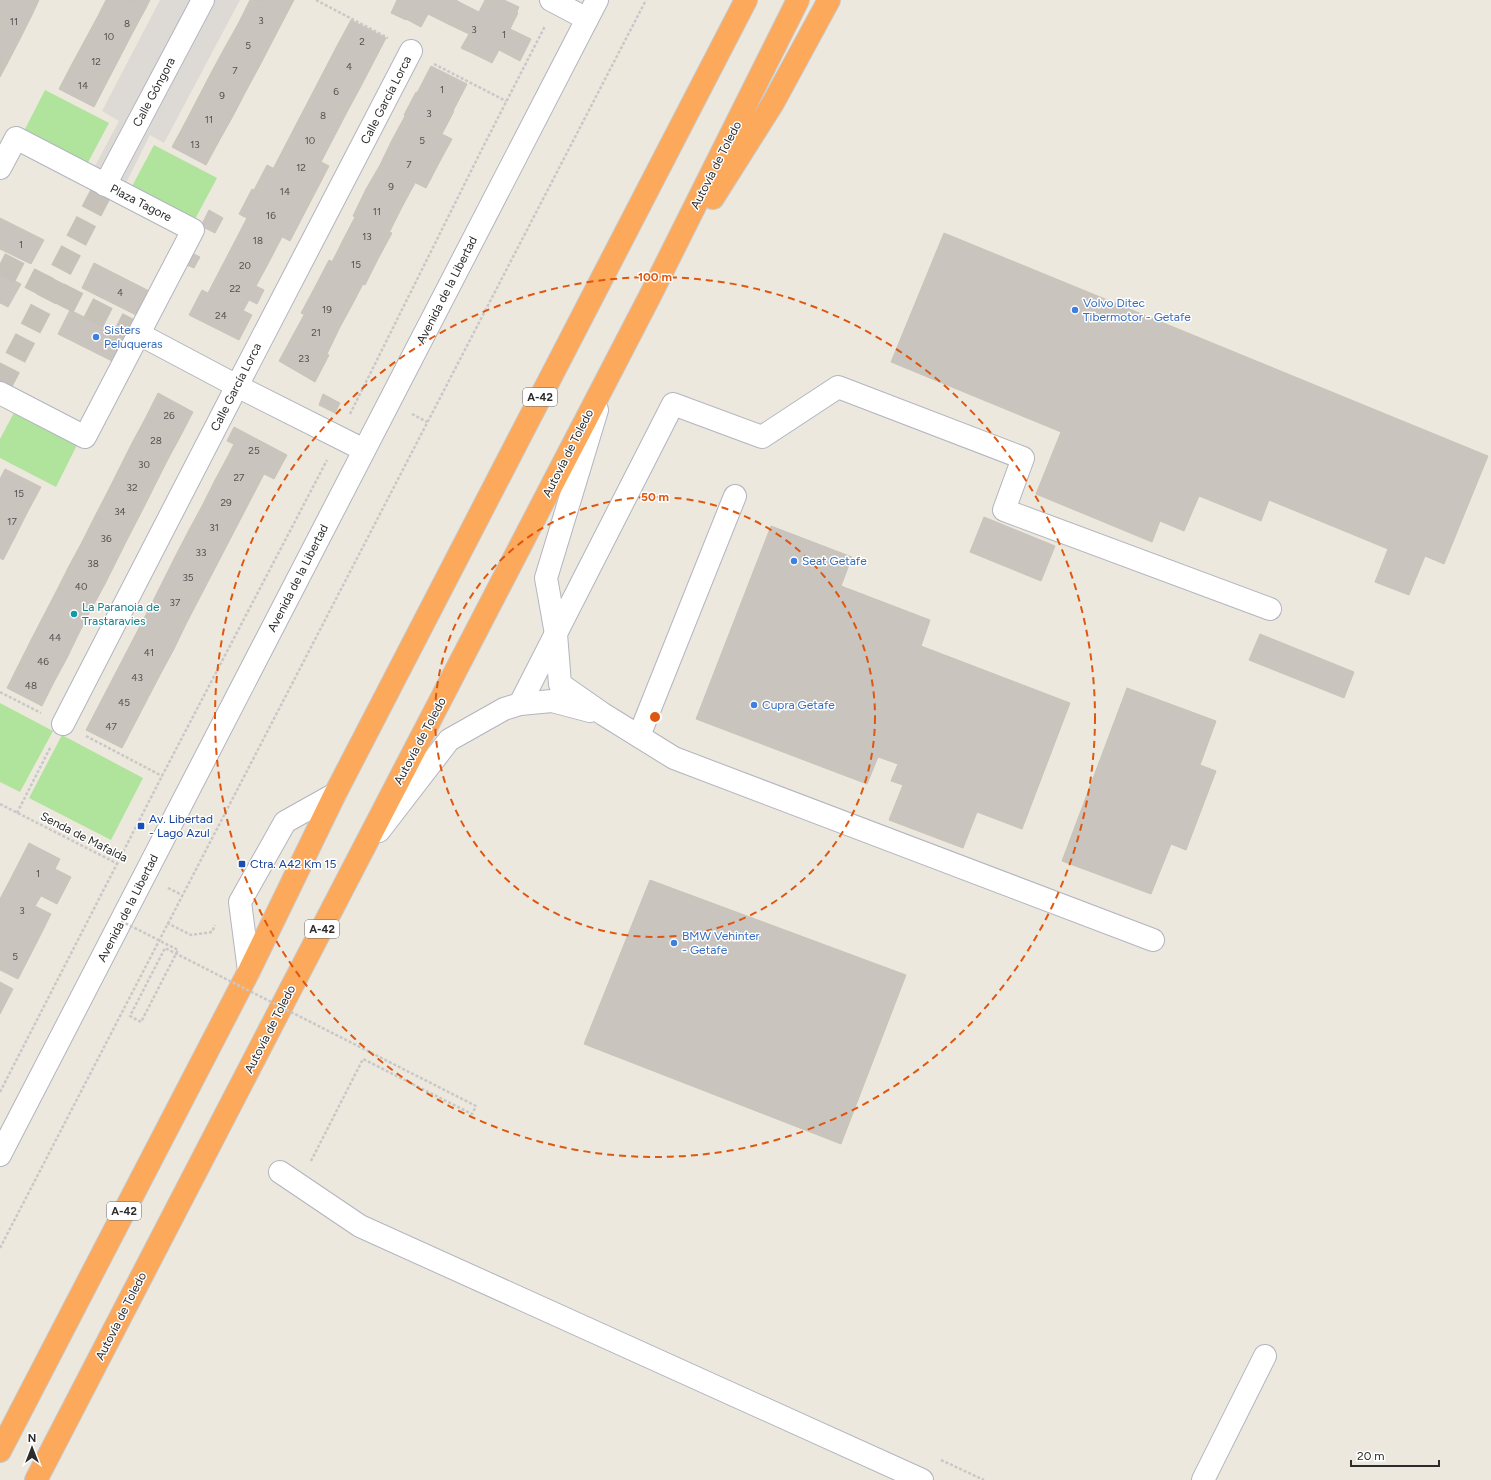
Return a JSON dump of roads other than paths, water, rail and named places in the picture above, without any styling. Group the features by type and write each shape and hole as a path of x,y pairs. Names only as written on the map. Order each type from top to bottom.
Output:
{"highway":[{"name":"A-42","path":"0,1451 249,970 335,794 746,0"},
{"name":"Autovía de Toledo","path":"36,1480 650,296 798,0"},
{"path":"650,296 773,103 829,0"}],"street":[{"name":"Calle Góngora","path":"105,185 203,0"},
{"path":"554,2 592,9"},
{"name":"Avenida de la Libertad","path":"0,1155 592,9"},
{"name":"Calle García Lorca","path":"63,724 411,51"},
{"name":"Plaza Tagore","path":"0,168 16,138 193,230 85,437 0,393"},
{"path":"139,334 237,386 364,450"},
{"path":"607,378 546,578 556,634 560,684 602,714 674,758 1153,940"},
{"path":"520,704 672,404 762,437 838,387 1023,458 1004,510 1270,609"},
{"path":"639,736 735,496"},
{"path":"360,855 449,740 504,709 520,704 552,701 602,714"},
{"path":"249,970 240,902 285,822 335,794"},
{"path":"280,1172 360,1226 922,1480"},
{"path":"1203,1480 1265,1356"}],"tunnel":[{"path":"0,387 114,168"},
{"path":"0,263 139,334"}],"place":[{"name":"Volvo Ditec Tibermotor - Getafe","path":"1075,310"},
{"name":"Sisters Peluqueras","path":"96,337"},
{"name":"Seat Getafe","path":"794,561"},
{"name":"La Paranoia de Trastaravies","path":"74,614"},
{"name":"Cupra Getafe","path":"754,705"},
{"name":"Av. Libertad - Lago Azul","path":"141,826"},
{"name":"Ctra. A42 Km 15","path":"242,864"},
{"name":"BMW Vehinter - Getafe","path":"674,943"}]}
